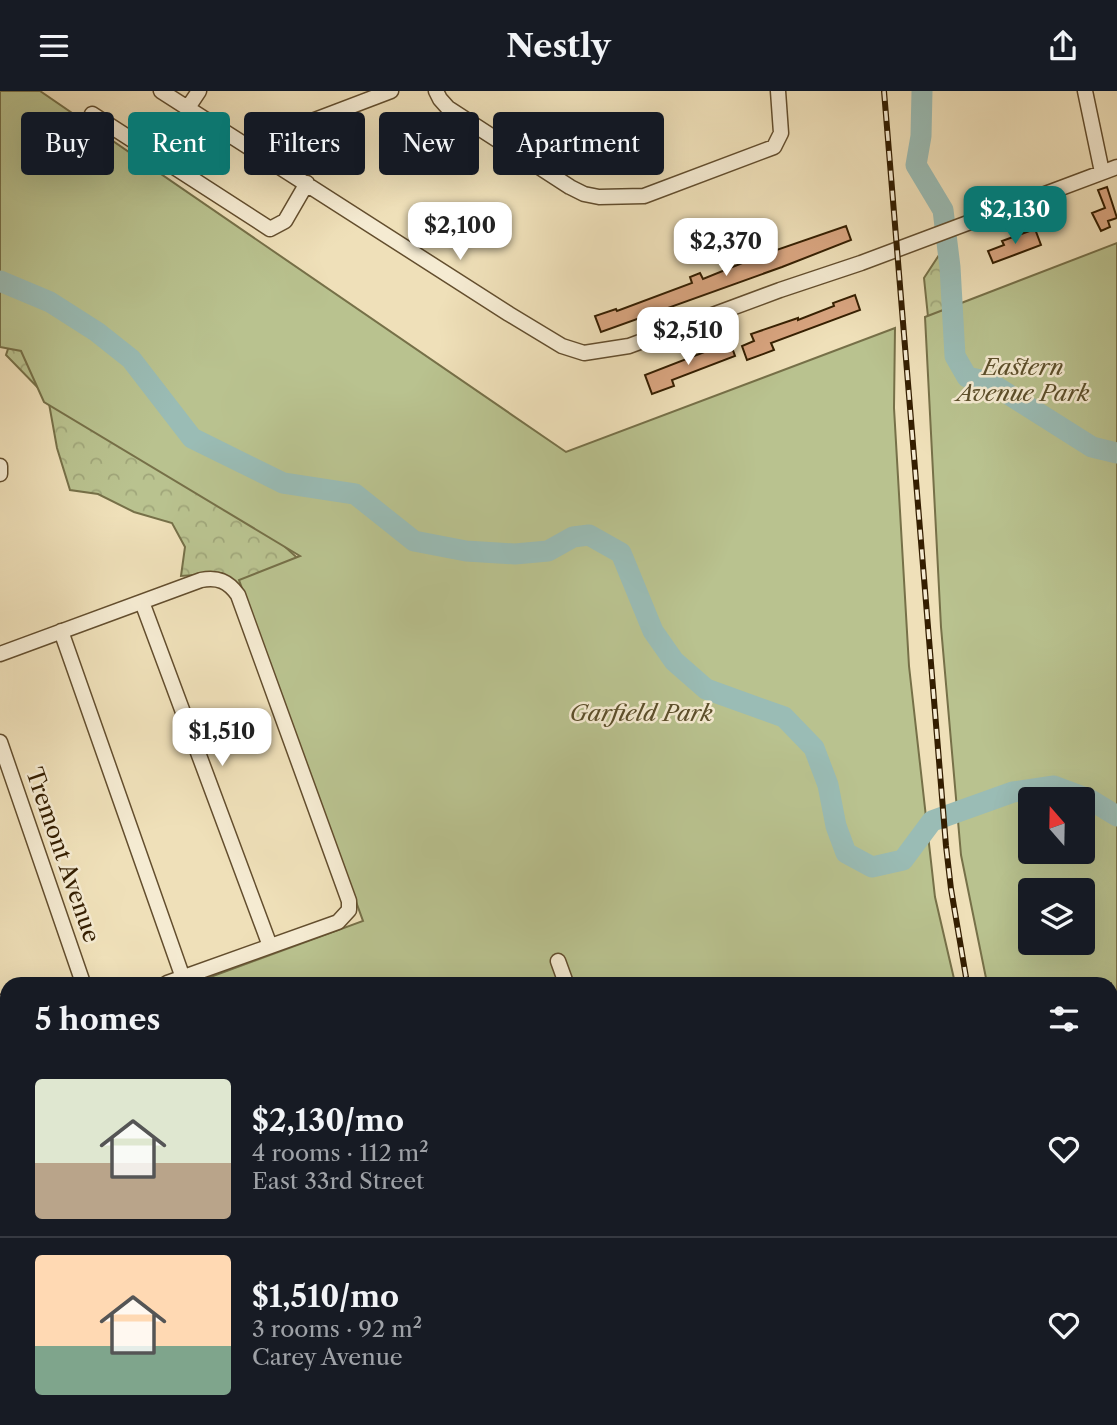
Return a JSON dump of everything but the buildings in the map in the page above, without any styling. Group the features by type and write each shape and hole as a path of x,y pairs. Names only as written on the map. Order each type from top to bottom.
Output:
{"street":[{"path":"161,91 192,112"},
{"path":"187,109 199,91"},
{"path":"334,112 391,91"},
{"path":"436,91 448,108 584,194 599,197 644,196 775,147 781,133 779,97"},
{"path":"1085,91 1102,172"},
{"path":"294,175 562,347 584,353 629,347 1117,167"},
{"path":"186,175 270,229 285,221 307,183"},
{"path":"0,466 0,474"},
{"path":"0,654 201,580 213,578 231,585 238,595 349,901 349,910 338,922 186,977"},
{"path":"142,602 270,946"},
{"path":"61,631 183,977"},
{"name":"Tremont Avenue","path":"0,741 81,977"},
{"path":"558,961 564,977"}],"green space":[{"name":"Garfield Park","path":"0,91 40,91 71,112 21,112 21,175 114,175 114,142 128,151 128,175 162,175 566,452 895,328 894,408 909,666 935,897 954,977 210,977 363,921 239,580 300,556 44,402 21,351 0,347"},
{"name":"Eastern Avenue Park","path":"1117,243 1117,977 986,977 961,855 941,627 925,317"},
{"path":"941,252 947,344 931,346 924,278"},
{"path":"12,337 261,525 304,564 253,595 222,573 181,576 185,547 172,523 134,512 98,494 70,490 57,448 48,398 6,355"}],"waterway":[{"path":"922,91 921,136 916,165 943,210 950,267 955,356 967,377 989,382 1092,447 1117,453"},
{"path":"0,281 50,302 97,332 131,359 192,438 283,483 355,494 414,541 466,551 515,554 548,551 573,537 589,535 621,553 653,631 674,661 706,689 784,717 814,748 828,785 836,826 846,853 872,867 903,860 932,821 1013,792 1054,786 1089,799 1117,816"}],"railway":[{"path":"884,91 946,846 966,977"}]}
